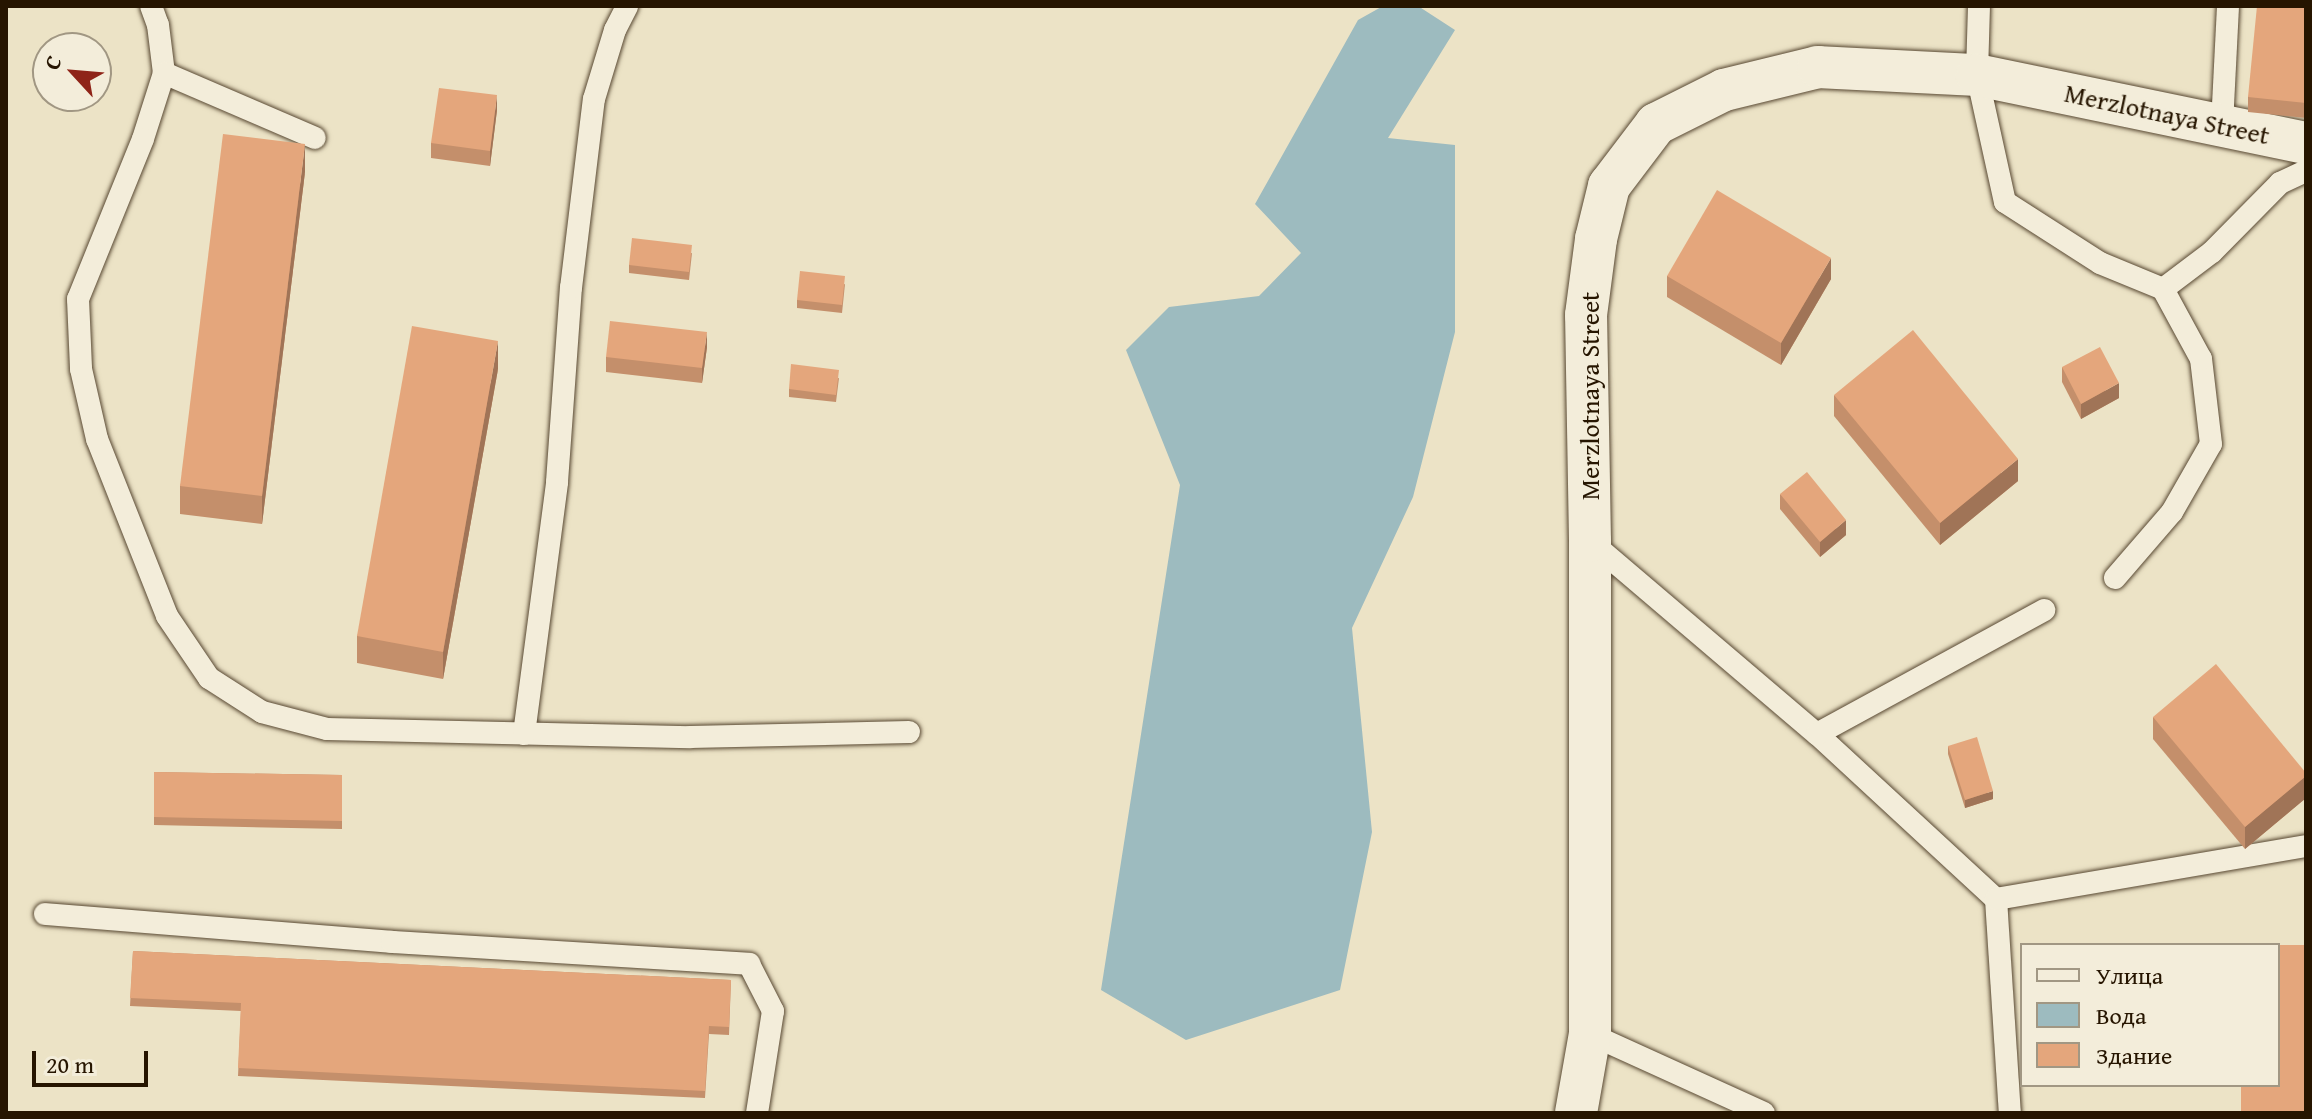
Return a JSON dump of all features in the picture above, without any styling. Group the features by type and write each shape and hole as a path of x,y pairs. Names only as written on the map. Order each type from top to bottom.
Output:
{"street":[{"name":"Merzlotnaya Street","path":"1576,1113 1590,1034 1590,541 1586,315 1596,239 1609,186 1656,124 1724,90 1818,67 1977,75 2306,143"}],"lane":[{"path":"151,6 158,25 164,73 143,139 78,299 81,369 97,439 167,616 209,678 262,712 327,729 690,737 909,732"},
{"path":"524,734 557,482 571,288 594,99 615,30 627,6"},
{"path":"1979,6 1977,75 2005,202 2100,263 2163,289 2201,359 2211,444 2172,512 2115,578"},
{"path":"2222,125 2228,6"},
{"path":"164,73 315,138"},
{"path":"2163,289 2212,252 2280,183 2306,171"},
{"path":"1590,541 1817,734 1996,899 2010,1113"},
{"path":"1817,734 2044,610"},
{"path":"1996,899 2306,846"},
{"path":"45,914 392,942 749,964 773,1011 757,1113"},
{"path":"1590,1034 1764,1113"}],"water":[{"path":"1383,6 1418,6 1455,30 1388,138 1455,145 1455,332 1413,497 1352,628 1372,832 1340,990 1186,1040 1101,990 1180,485 1126,350 1169,307 1259,296 1301,253 1255,204 1358,20"}],"building":[{"path":"2257,6 2306,6 2306,103 2248,97"},
{"path":"439,88 497,95 490,151 431,143"},
{"path":"223,134 305,144 262,496 180,486"},
{"path":"1717,190 1831,258 1781,343 1667,276"},
{"path":"632,238 692,245 689,272 629,265"},
{"path":"800,271 845,276 842,305 797,300"},
{"path":"610,321 707,332 702,368 606,357"},
{"path":"412,326 498,341 443,652 357,636"},
{"path":"1913,330 2018,459 1940,523 1834,395"},
{"path":"2100,347 2119,383 2081,404 2062,367"},
{"path":"791,364 839,370 836,395 789,389"},
{"path":"1807,472 1846,520 1820,542 1780,494"},
{"path":"2216,664 2306,773 2245,827 2153,717"},
{"path":"1977,737 1993,791 1965,800 1948,746"},
{"path":"154,772 342,775 342,821 154,817"},
{"path":"2280,945 2306,945 2306,1113 2241,1113 2241,1087 2280,1087"},
{"path":"133,951 731,980 729,1027 709,1026 705,1091 238,1068 241,1003 130,998"}]}
